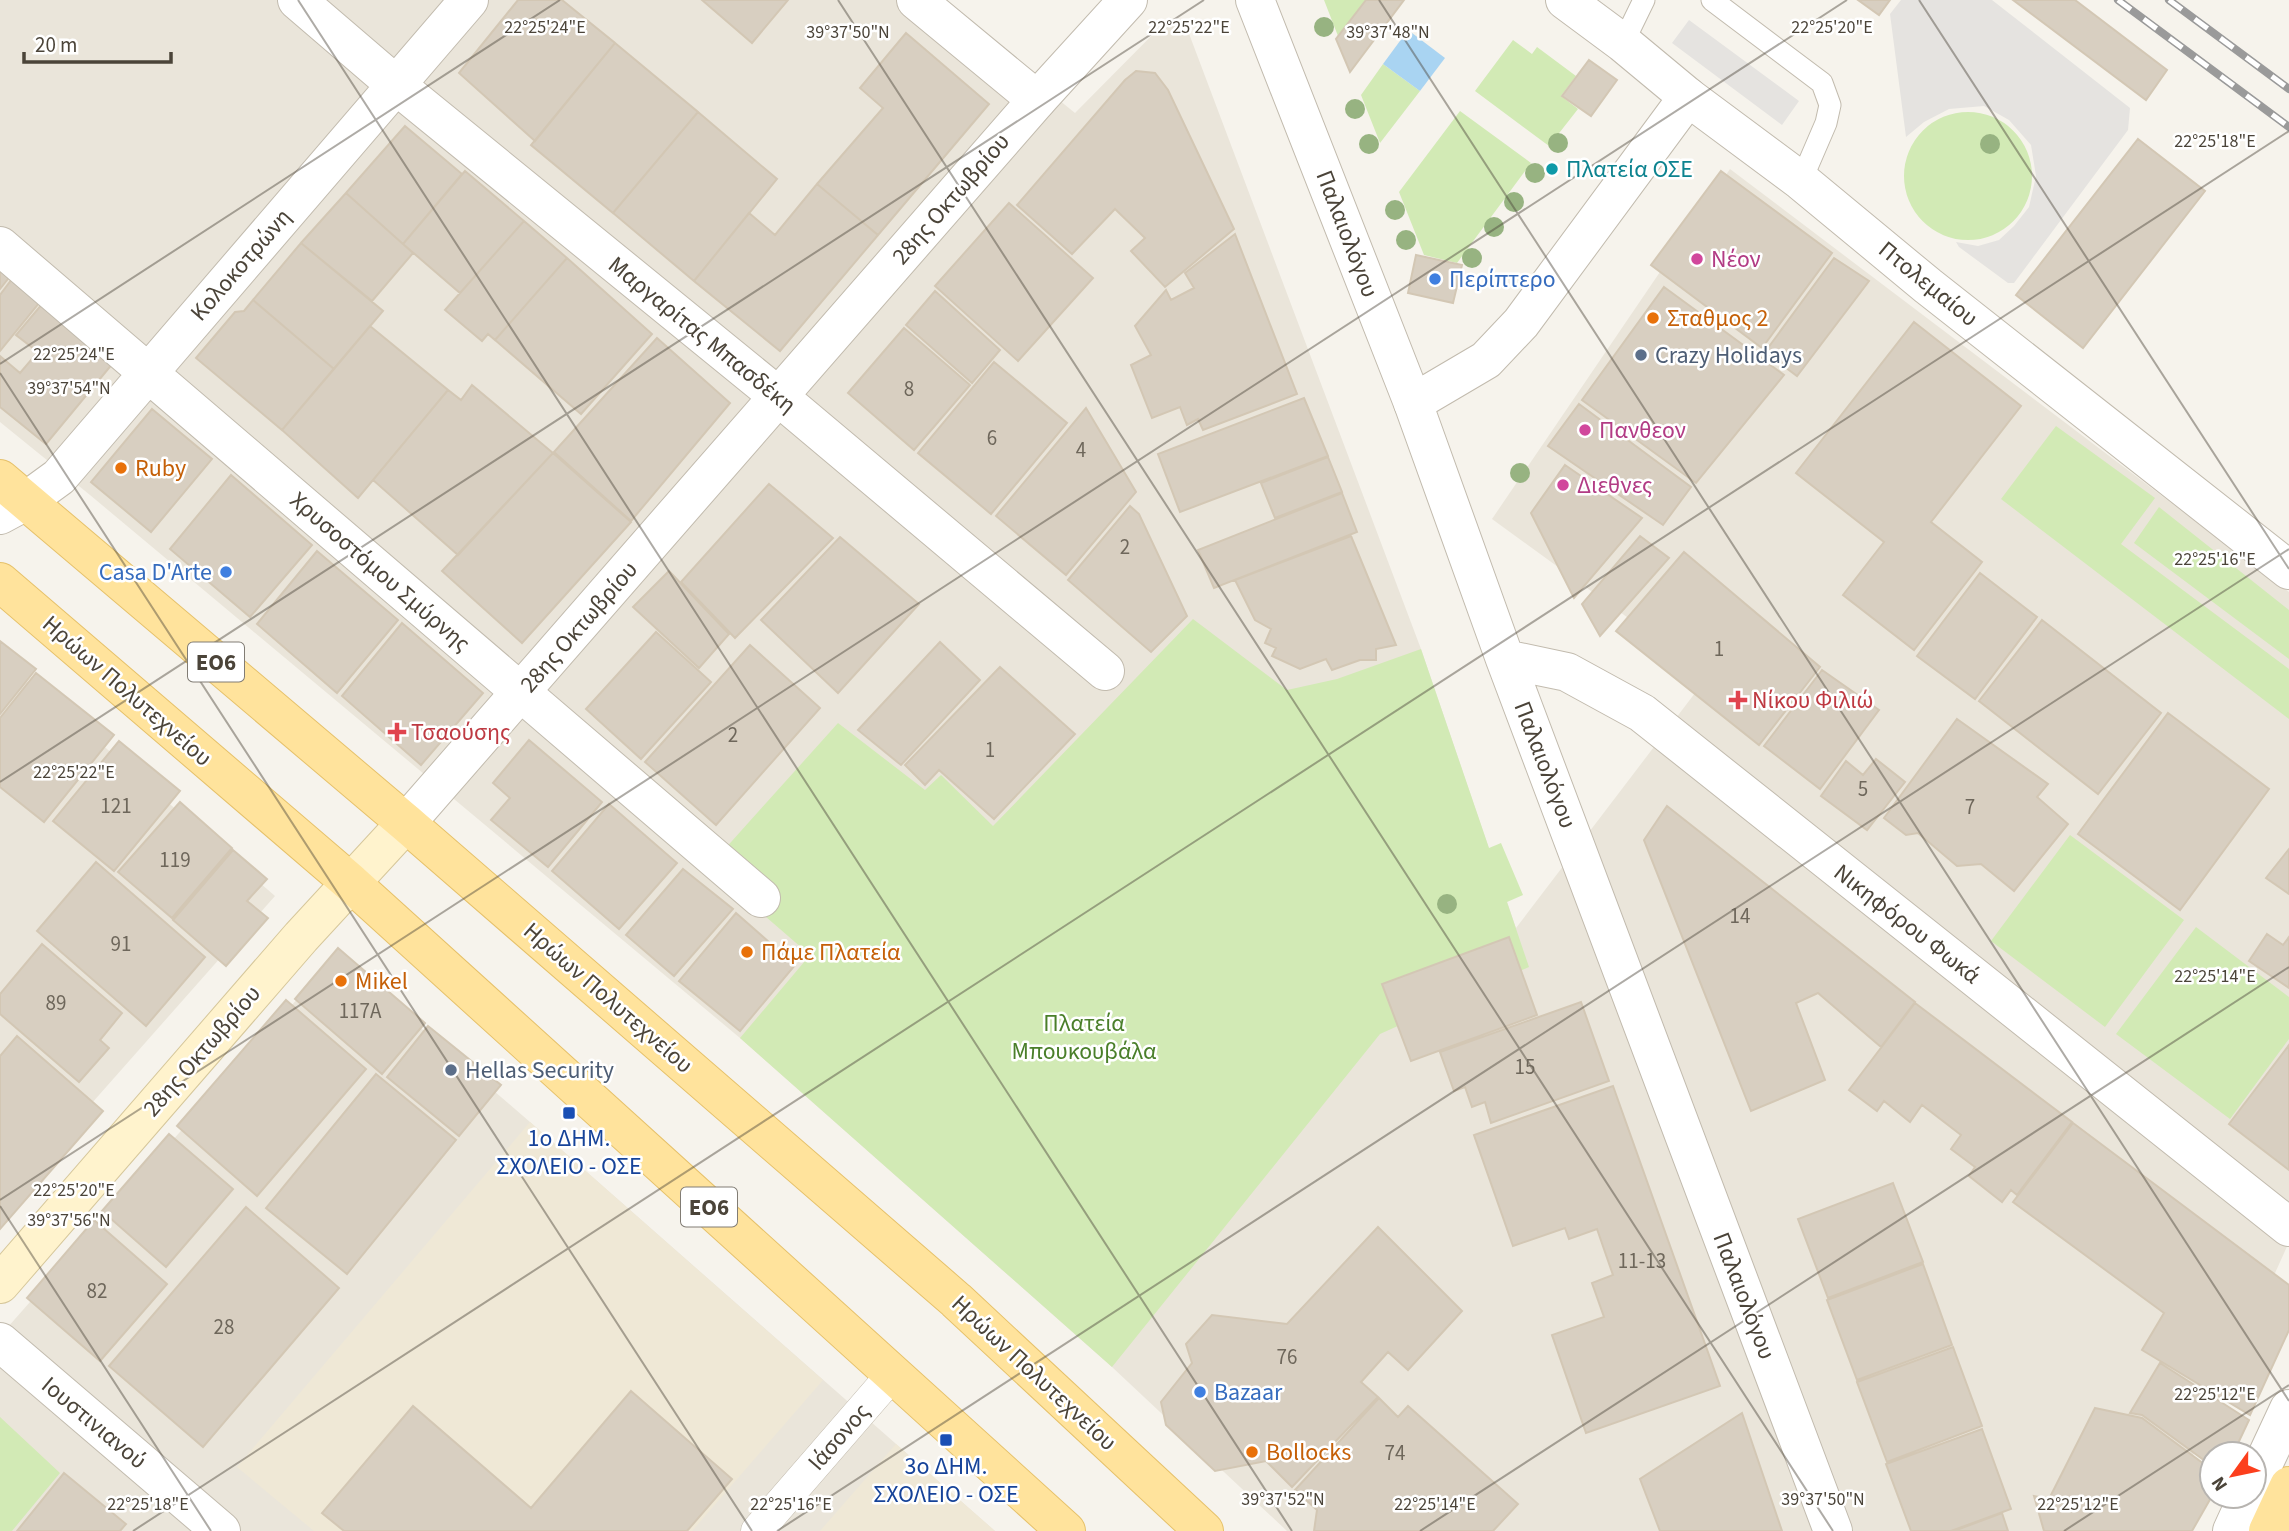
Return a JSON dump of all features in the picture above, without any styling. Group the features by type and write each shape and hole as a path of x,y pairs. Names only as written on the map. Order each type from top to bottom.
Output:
{"main road":[{"name":"Ηρώων Πολυτεχνείου","path":"9,498 406,823 957,1300 1204,1531"},
{"name":"Ηρώων Πολυτεχνείου","path":"0,582 351,884 1066,1531"},
{"name":"28ης Οκτωβρίου","path":"0,1283 292,947 406,823"},
{"path":"2268,1531 2289,1486"}],"street":[{"name":"Μαργαρίτας Μπασδέκη","path":"298,0 396,85 779,397 1105,671"},
{"name":"Κολοκοτρώνη","path":"9,498 59,477 469,0"},
{"path":"916,0 1037,100"},
{"name":"28ης Οκτωβρίου","path":"406,823 1037,100 1128,0"},
{"name":"Παλαιολόγου","path":"1255,0 1413,403 1505,659 1833,1531"},
{"name":"Πτολεμαίου","path":"1565,0 1623,43 1688,97 1801,181 1928,286 2289,570"},
{"path":"1413,403 1477,366 1513,332 1688,97"},
{"name":"Χρυσοστόμου Σμύρνης","path":"0,246 761,898"},
{"name":"Νικηφόρου Φωκά","path":"1505,659 1567,672 1642,713 2289,1227"},
{"name":"Ιουστινιανού","path":"0,1342 221,1531"},
{"name":"Ιάσονος","path":"757,1531 893,1374"},
{"path":"2268,1454 2289,1409"},
{"path":"2232,1531 2242,1510"}],"lane":[{"path":"1623,43 1644,0"},
{"path":"1712,0 1822,83 1830,105 1826,123 1801,181"}],"shaded area":[{"path":"0,0 936,0 1075,113 1170,17 1188,31 1421,649 1516,928 1708,676 1492,519 1730,169 2289,592 2289,1242 2159,1531 1287,1531 1112,1367 740,1038 0,422"},
{"path":"1901,0 1992,0 2130,108 2128,130 2014,283 2008,283 1956,242 1978,246 1999,240 2029,207 2036,176 2031,145 2009,120 1984,106 1949,109 1924,122 1906,137 1890,14"},
{"path":"1689,20 1799,101 1782,125 1672,43"},
{"path":"0,659 275,896 0,1207"},
{"path":"336,955 995,1531 0,1531 0,1336"},
{"path":"530,1122 823,1380 692,1531 314,1531 237,1467"},
{"path":"896,1444 995,1531 820,1531"}],"green space":[{"path":"1324,0 1366,0 1338,36"},
{"path":"1513,40 1532,54 1537,47 1576,76 1561,96 1578,109 1549,146 1475,91"},
{"path":"1383,64 1420,91 1380,143 1361,95"},
{"path":"1460,111 1531,163 1457,263 1424,255 1399,192"},
{"path":"1968,112 1992,117 2013,131 2027,152 2032,176 2027,200 2013,221 1992,235 1968,240 1944,235 1923,221 1909,200 1904,176 1909,152 1923,131 1944,117"},
{"path":"2056,426 2155,498 2121,544 2289,669 2289,719 2001,499"},
{"path":"2159,507 2289,610 2289,659 2134,543"},
{"name":"Πλατεία Μπουκουβάλα","path":"1193,619 1287,690 1337,679 1421,649 1489,848 1501,843 1523,895 1507,902 1529,967 1380,1034 1112,1367 740,1038 810,955 758,910 723,851 838,723 925,790 941,775 993,826"},
{"path":"2070,835 2184,920 2105,1027 1991,941"},
{"path":"2196,927 2289,997 2289,1039 2230,1119 2116,1034"},
{"path":"0,1417 60,1473 12,1531 0,1531"}],"water":[{"path":"1408,30 1445,58 1420,91 1383,64"}],"building":[{"path":"518,0 562,0 615,43 535,141 459,73"},
{"path":"702,0 788,0 752,43"},
{"path":"1366,0 1404,0 1350,72 1336,39"},
{"path":"1858,0 1890,0 1879,15"},
{"path":"2013,0 2075,0 2167,70 2146,100"},
{"path":"906,33 989,104 878,235 817,184 883,108 860,88"},
{"path":"615,43 698,112 613,213 531,145"},
{"path":"1589,60 1617,80 1591,116 1562,96"},
{"path":"1136,71 1155,73 1168,90 1234,229 1165,287 1131,251 1145,238 1115,209 1072,254 1017,205 1125,80"},
{"path":"698,112 777,179 694,281 613,213"},
{"path":"405,126 462,174 403,244 346,193"},
{"path":"2138,139 2205,191 2083,348 2016,295"},
{"path":"465,171 524,221 460,293 403,244"},
{"path":"1721,171 1832,253 1762,348 1651,265"},
{"path":"817,184 878,235 780,351 694,281 749,213 775,235"},
{"path":"346,193 413,253 372,301 301,243"},
{"path":"1009,203 1093,278 1018,361 935,286"},
{"path":"524,221 567,258 495,340 488,334 482,341 445,310"},
{"path":"1235,234 1297,394 1203,430 1198,419 1187,425 1180,407 1152,418 1131,365 1151,355 1135,326 1166,290 1171,300 1194,288 1185,273"},
{"path":"301,243 383,311 334,369 253,300"},
{"name":"Περίπτερο","path":"1416,255 1462,265 1453,303 1408,293"},
{"path":"0,258 15,270 0,289"},
{"path":"567,258 652,334 581,414 495,340"},
{"path":"1834,258 1869,281 1797,376 1765,352"},
{"path":"12,279 40,302 0,351 0,295"},
{"path":"1664,287 1784,375 1696,483 1582,400"},
{"path":"935,291 1000,350 972,383 906,325"},
{"path":"253,300 334,369 282,430 196,358 235,312 244,311"},
{"path":"43,303 113,363 46,444 0,407 0,356 20,373 38,352 16,335"},
{"path":"1914,322 2021,406 1931,522 1982,562 1914,650 1843,595 1884,542 1796,473"},
{"path":"370,326 448,390 358,498 282,430"},
{"path":"904,328 970,385 914,450 848,393"},
{"path":"657,338 730,403 631,521 554,452"},
{"path":"994,362 1067,423 991,514 918,453"},
{"path":"472,385 553,453 458,555 373,480 448,390 461,400"},
{"path":"1304,398 1328,456 1180,512 1158,454"},
{"path":"1579,404 1691,487 1663,525 1548,446"},
{"path":"1086,408 1136,492 1066,575 996,516"},
{"path":"152,409 212,459 151,532 91,482"},
{"path":"553,453 631,522 522,643 442,571"},
{"path":"1328,457 1342,492 1275,518 1261,483"},
{"path":"1565,465 1642,518 1574,598 1531,513"},
{"path":"231,475 312,545 250,617 170,549"},
{"path":"769,484 833,538 735,638 681,582"},
{"path":"1342,493 1357,532 1214,588 1198,550"},
{"path":"1130,506 1139,514 1187,616 1151,652 1068,580"},
{"path":"1351,536 1396,645 1376,649 1376,660 1360,660 1332,670 1326,659 1300,669 1272,656 1276,648 1265,643 1271,629 1255,620 1235,580"},
{"path":"1640,536 1669,558 1600,636 1582,604"},
{"path":"840,537 919,604 838,693 761,620"},
{"path":"317,551 398,620 337,693 257,624"},
{"path":"1684,552 1820,667 1759,745 1616,631"},
{"path":"669,571 729,634 699,668 633,607"},
{"path":"1980,573 2037,617 1975,699 1917,656"},
{"path":"2042,620 2161,713 2098,794 1979,701"},
{"path":"402,623 483,693 421,765 342,696"},
{"path":"656,632 711,682 641,759 586,709"},
{"path":"0,641 36,669 0,714"},
{"path":"940,642 980,680 901,765 858,730"},
{"path":"750,645 820,708 716,825 645,762"},
{"path":"1000,667 1075,734 994,819 939,770 925,785 905,765"},
{"path":"1822,670 1879,710 1820,789 1764,746"},
{"path":"36,673 114,735 44,822 0,787 0,718"},
{"path":"2168,713 2269,789 2180,910 2078,834"},
{"path":"1957,719 2048,784 2037,797 2068,824 2014,891 1981,864 1957,866 1918,833 1906,835 1884,818"},
{"path":"529,740 602,802 548,867 491,820 510,798 493,783"},
{"path":"119,741 180,791 114,871 53,821"},
{"path":"1876,759 1905,782 1867,830 1821,796 1846,761 1863,775"},
{"path":"180,802 232,848 172,918 118,872"},
{"path":"609,804 677,863 619,929 552,871"},
{"path":"1667,806 1915,1002 1881,1047 1818,993 1796,1003 1825,1080 1751,1111 1644,840"},
{"path":"2289,849 2289,894 2266,878"},
{"path":"233,850 267,879 247,901 268,918 226,966 173,920"},
{"path":"96,862 205,957 146,1026 37,931"},
{"path":"683,869 733,909 674,976 626,935"},
{"path":"736,913 795,965 740,1031 679,981"},
{"path":"2267,934 2283,945 2289,937 2289,988 2249,961"},
{"path":"1509,937 1537,1015 1411,1061 1382,984"},
{"path":"42,944 122,1013 100,1040 109,1048 79,1082 0,1014 0,994"},
{"path":"338,948 425,1023 382,1074 295,999"},
{"path":"286,1000 366,1069 257,1196 177,1126"},
{"path":"1581,1002 1609,1081 1491,1123 1485,1102 1472,1107 1465,1087 1454,1091 1440,1052"},
{"path":"1915,1003 2072,1122 2017,1195 2011,1190 2002,1202 1969,1176 1975,1167 1951,1149 1961,1135 1922,1105 1910,1122 1884,1101 1877,1111 1849,1090"},
{"path":"428,1026 501,1085 459,1136 387,1077"},
{"path":"17,1036 103,1111 0,1229 0,1056"},
{"path":"2289,1045 2289,1170 2229,1124"},
{"path":"376,1074 456,1140 347,1274 266,1208"},
{"path":"1613,1086 1720,1386 1586,1433 1552,1335 1604,1317 1592,1283 1613,1275 1597,1229 1569,1239 1565,1228 1513,1246 1474,1135"},
{"path":"2073,1123 2289,1285 2289,1330 2250,1415 2142,1350 2164,1313 2013,1202"},
{"path":"169,1134 233,1189 166,1267 102,1211"},
{"path":"1893,1183 1923,1262 1828,1298 1798,1219"},
{"path":"246,1207 339,1288 203,1447 109,1366"},
{"path":"94,1220 167,1284 100,1361 27,1298"},
{"path":"1378,1227 1462,1311 1408,1370 1388,1352 1361,1382 1378,1397 1292,1487 1266,1461 1215,1471 1166,1425 1161,1402 1192,1363 1186,1344 1212,1315 1287,1324"},
{"path":"1923,1264 1952,1345 1857,1380 1827,1300"},
{"path":"1953,1347 1982,1426 1887,1462 1857,1382"},
{"path":"2160,1363 2249,1420 2240,1440 2198,1440 2198,1456 2142,1415 2130,1413"},
{"path":"631,1391 732,1479 687,1531 344,1531 322,1513 413,1406 531,1508"},
{"path":"1379,1398 1398,1417 1408,1406 1518,1504 1493,1531 1314,1531 1317,1510 1295,1490"},
{"path":"2095,1408 2142,1418 2198,1460 2198,1510 2204,1510 2192,1531 2044,1531 2034,1496 2049,1499"},
{"path":"1742,1413 1782,1531 1660,1531 1640,1479"},
{"path":"1982,1429 2011,1509 1951,1531 1911,1531 1886,1464"},
{"path":"64,1473 126,1524 120,1531 17,1531"},
{"path":"2002,1513 2008,1531 1954,1531"}],"railway":[{"path":"2118,0 2289,127"},
{"path":"2169,0 2289,89"}],"place":[{"name":"Πλατεία ΟΣΕ","path":"1552,169"},
{"name":"Νέον","path":"1697,259"},
{"name":"Περίπτερο","path":"1435,279"},
{"name":"Σταθμος 2","path":"1653,318"},
{"name":"Crazy Holidays","path":"1641,355"},
{"name":"Πανθεον","path":"1585,430"},
{"name":"Ruby","path":"121,468"},
{"name":"Διεθνες","path":"1563,485"},
{"name":"Casa D'Arte","path":"226,572"},
{"name":"Νίκου Φιλιώ","path":"1738,700"},
{"name":"Τσαούσης","path":"397,732"},
{"name":"Πάμε Πλατεία","path":"747,952"},
{"name":"Mikel","path":"341,981"},
{"name":"Hellas Security","path":"451,1070"},
{"name":"1ο ΔΗΜ. ΣΧΟΛΕΙΟ - ΟΣΕ","path":"569,1113"},
{"name":"Bazaar","path":"1200,1392"},
{"name":"3o ΔΗΜ. ΣΧΟΛΕΙΟ - ΟΣΕ","path":"946,1440"},
{"name":"Bollocks","path":"1252,1452"}]}
